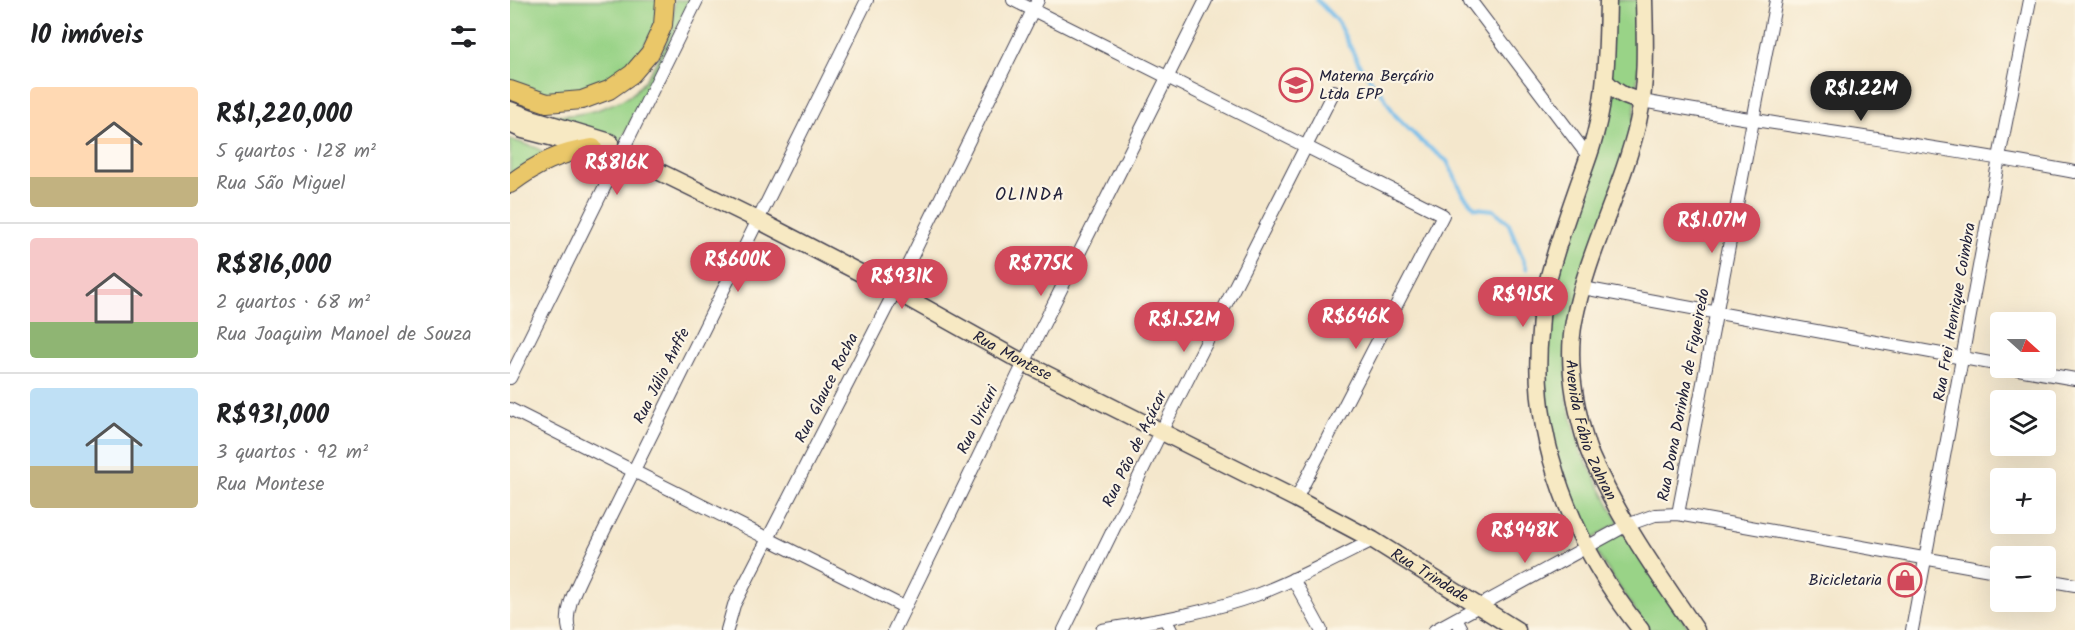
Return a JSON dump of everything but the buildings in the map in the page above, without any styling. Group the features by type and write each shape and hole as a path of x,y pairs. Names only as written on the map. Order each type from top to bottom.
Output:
{"main road":[{"path":"510,90 547,103 582,100 609,90 632,74 650,53 663,25 665,0"},
{"path":"1608,0 1606,82 1595,135 1559,240 1543,298 1538,358 1539,389 1553,462 1564,497 1586,548 1618,601 1641,630"},
{"name":"Avenida Fábio Zahran","path":"1644,0 1645,66 1642,101 1638,123 1622,175 1574,321 1571,348 1574,400 1588,449 1615,505 1696,630"},
{"path":"1606,82 1622,96 1642,101"},
{"name":"Rua Montese","path":"510,110 610,142 621,153 758,220 895,291 1024,363 1373,540"},
{"name":"Rua Montese","path":"510,124 524,130 608,152 621,153"},
{"path":"510,184 549,159 569,152 593,148"},
{"name":"Rua Trindade","path":"1373,540 1517,630"}],"street":[{"path":"510,378 697,0"},
{"name":"Rua Júlio Anffe","path":"569,630 567,624 572,599 583,573 867,0"},
{"path":"1012,0 1036,5 1168,78 1443,215 1296,499"},
{"name":"Rua Uricuri","path":"894,630 1024,363 1206,0"},
{"path":"1470,0 1588,156"},
{"name":"Rua Dona Dorinha de Figueiredo","path":"1678,514 1776,0"},
{"name":"Rua Frei Henrique Coimbra","path":"1912,630 2030,0"},
{"name":"Rua Glauce Rocha","path":"728,630 734,605 767,538 895,291 1036,5"},
{"name":"Rua Pão de Açúcar","path":"1064,630 1161,432 1334,91"},
{"path":"1642,101 2075,172"},
{"path":"1583,288 1990,363"},
{"path":"2056,376 2075,380"},
{"path":"510,409 904,607"},
{"path":"1435,630 1459,624 1479,606 1627,525 1655,515 1678,514 1990,570"},
{"path":"1102,630 1168,625 1293,579 1373,540"},
{"path":"1293,579 1321,630"},
{"path":"2056,582 2075,585"}],"green space":[{"path":"510,0 657,0 655,27 635,62 601,85 578,92 550,94 520,86 510,80"},
{"path":"674,0 691,0 620,144 546,116 591,112 631,95 647,77 662,52 672,24"},
{"path":"1613,0 1638,0 1639,63 1634,120 1566,348 1567,399 1581,452 1619,522 1591,540 1557,461 1543,390 1548,299 1601,134"},
{"path":"510,139 537,148 542,152 541,156 510,177"},
{"path":"1624,530 1690,630 1648,630 1593,548"}],"waterway":[{"path":"1317,0 1337,21 1360,66 1383,95 1395,115 1422,142 1447,161 1463,194 1475,208 1494,210 1508,222 1527,269"}],"place":[{"name":"Materna Berçário Ltda EPP","path":"1296,85"},
{"name":"Bicicletaria","path":"1905,580"}],"district":[{"name":"OLINDA","path":"1030,195"}]}
